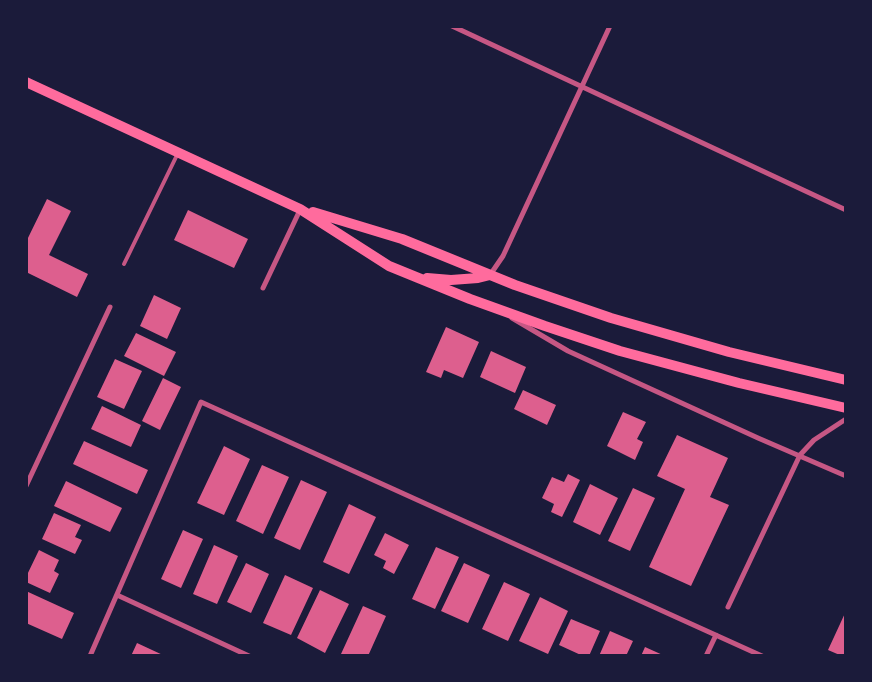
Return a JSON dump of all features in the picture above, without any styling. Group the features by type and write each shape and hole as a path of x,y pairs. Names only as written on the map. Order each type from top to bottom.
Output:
{"main road":[{"path":"26,82 300,208 402,239 561,302 652,331 729,352 846,380"},
{"path":"300,208 390,266 498,310 582,339 652,360 749,386 846,408"},
{"path":"413,276 451,280 490,275"}],"street":[{"path":"452,26 846,210"},
{"path":"490,275 502,256 610,26"},
{"path":"263,288 300,208"},
{"path":"26,486 110,306"},
{"path":"498,310 568,351 846,476"},
{"path":"90,656 201,402 762,656"},
{"path":"728,607 800,455 818,436 846,419"},
{"path":"117,595 248,656"},
{"path":"706,656 716,634"}],"lane":[{"path":"124,264 178,152"}],"building":[{"path":"47,199 71,211 49,255 88,274 77,297 26,272 26,242"},
{"path":"188,210 248,239 234,268 174,240"},
{"path":"154,295 181,308 167,339 140,326"},
{"path":"446,327 479,342 463,378 444,370 441,378 426,372"},
{"path":"136,333 176,352 164,376 124,356"},
{"path":"491,351 526,367 515,393 480,377"},
{"path":"115,359 142,371 124,409 97,397"},
{"path":"163,378 181,387 160,430 142,421"},
{"path":"523,390 556,405 547,425 514,409"},
{"path":"102,406 141,425 131,447 91,429"},
{"path":"623,412 646,422 637,439 643,442 635,460 607,446"},
{"path":"677,435 728,458 710,497 729,505 691,586 649,567 685,489 657,476"},
{"path":"84,441 148,470 137,494 73,464"},
{"path":"224,446 250,459 224,515 197,503"},
{"path":"262,465 289,477 263,534 236,521"},
{"path":"568,474 580,480 562,517 551,512 554,504 542,498 552,477 564,482"},
{"path":"301,480 327,492 300,550 274,538"},
{"path":"66,481 122,508 110,532 54,506"},
{"path":"590,484 618,498 600,535 573,522"},
{"path":"633,488 655,498 630,551 608,541"},
{"path":"349,504 376,517 349,574 323,562"},
{"path":"54,513 81,525 75,537 82,540 75,554 42,539"},
{"path":"183,530 203,539 181,588 161,579"},
{"path":"385,533 409,545 394,574 383,568 386,561 374,555"},
{"path":"214,545 238,556 217,604 193,594"},
{"path":"436,547 459,557 435,609 412,599"},
{"path":"39,550 59,560 54,571 59,574 50,593 26,582 26,577"},
{"path":"246,563 269,574 251,613 227,602"},
{"path":"464,563 490,575 468,623 441,611"},
{"path":"285,575 313,588 291,635 263,623"},
{"path":"504,582 530,594 508,641 482,629"},
{"path":"320,590 349,604 325,653 297,638"},
{"path":"26,591 74,613 62,639 26,623"},
{"path":"540,597 568,611 548,654 519,641"},
{"path":"363,606 386,616 368,656 344,656 341,654"},
{"path":"846,611 846,656 842,656 828,650"},
{"path":"571,619 600,631 589,656 583,656 559,645"},
{"path":"610,631 633,641 626,656 599,656"},
{"path":"137,643 165,656 131,656"},
{"path":"645,647 665,656 641,656"}]}
